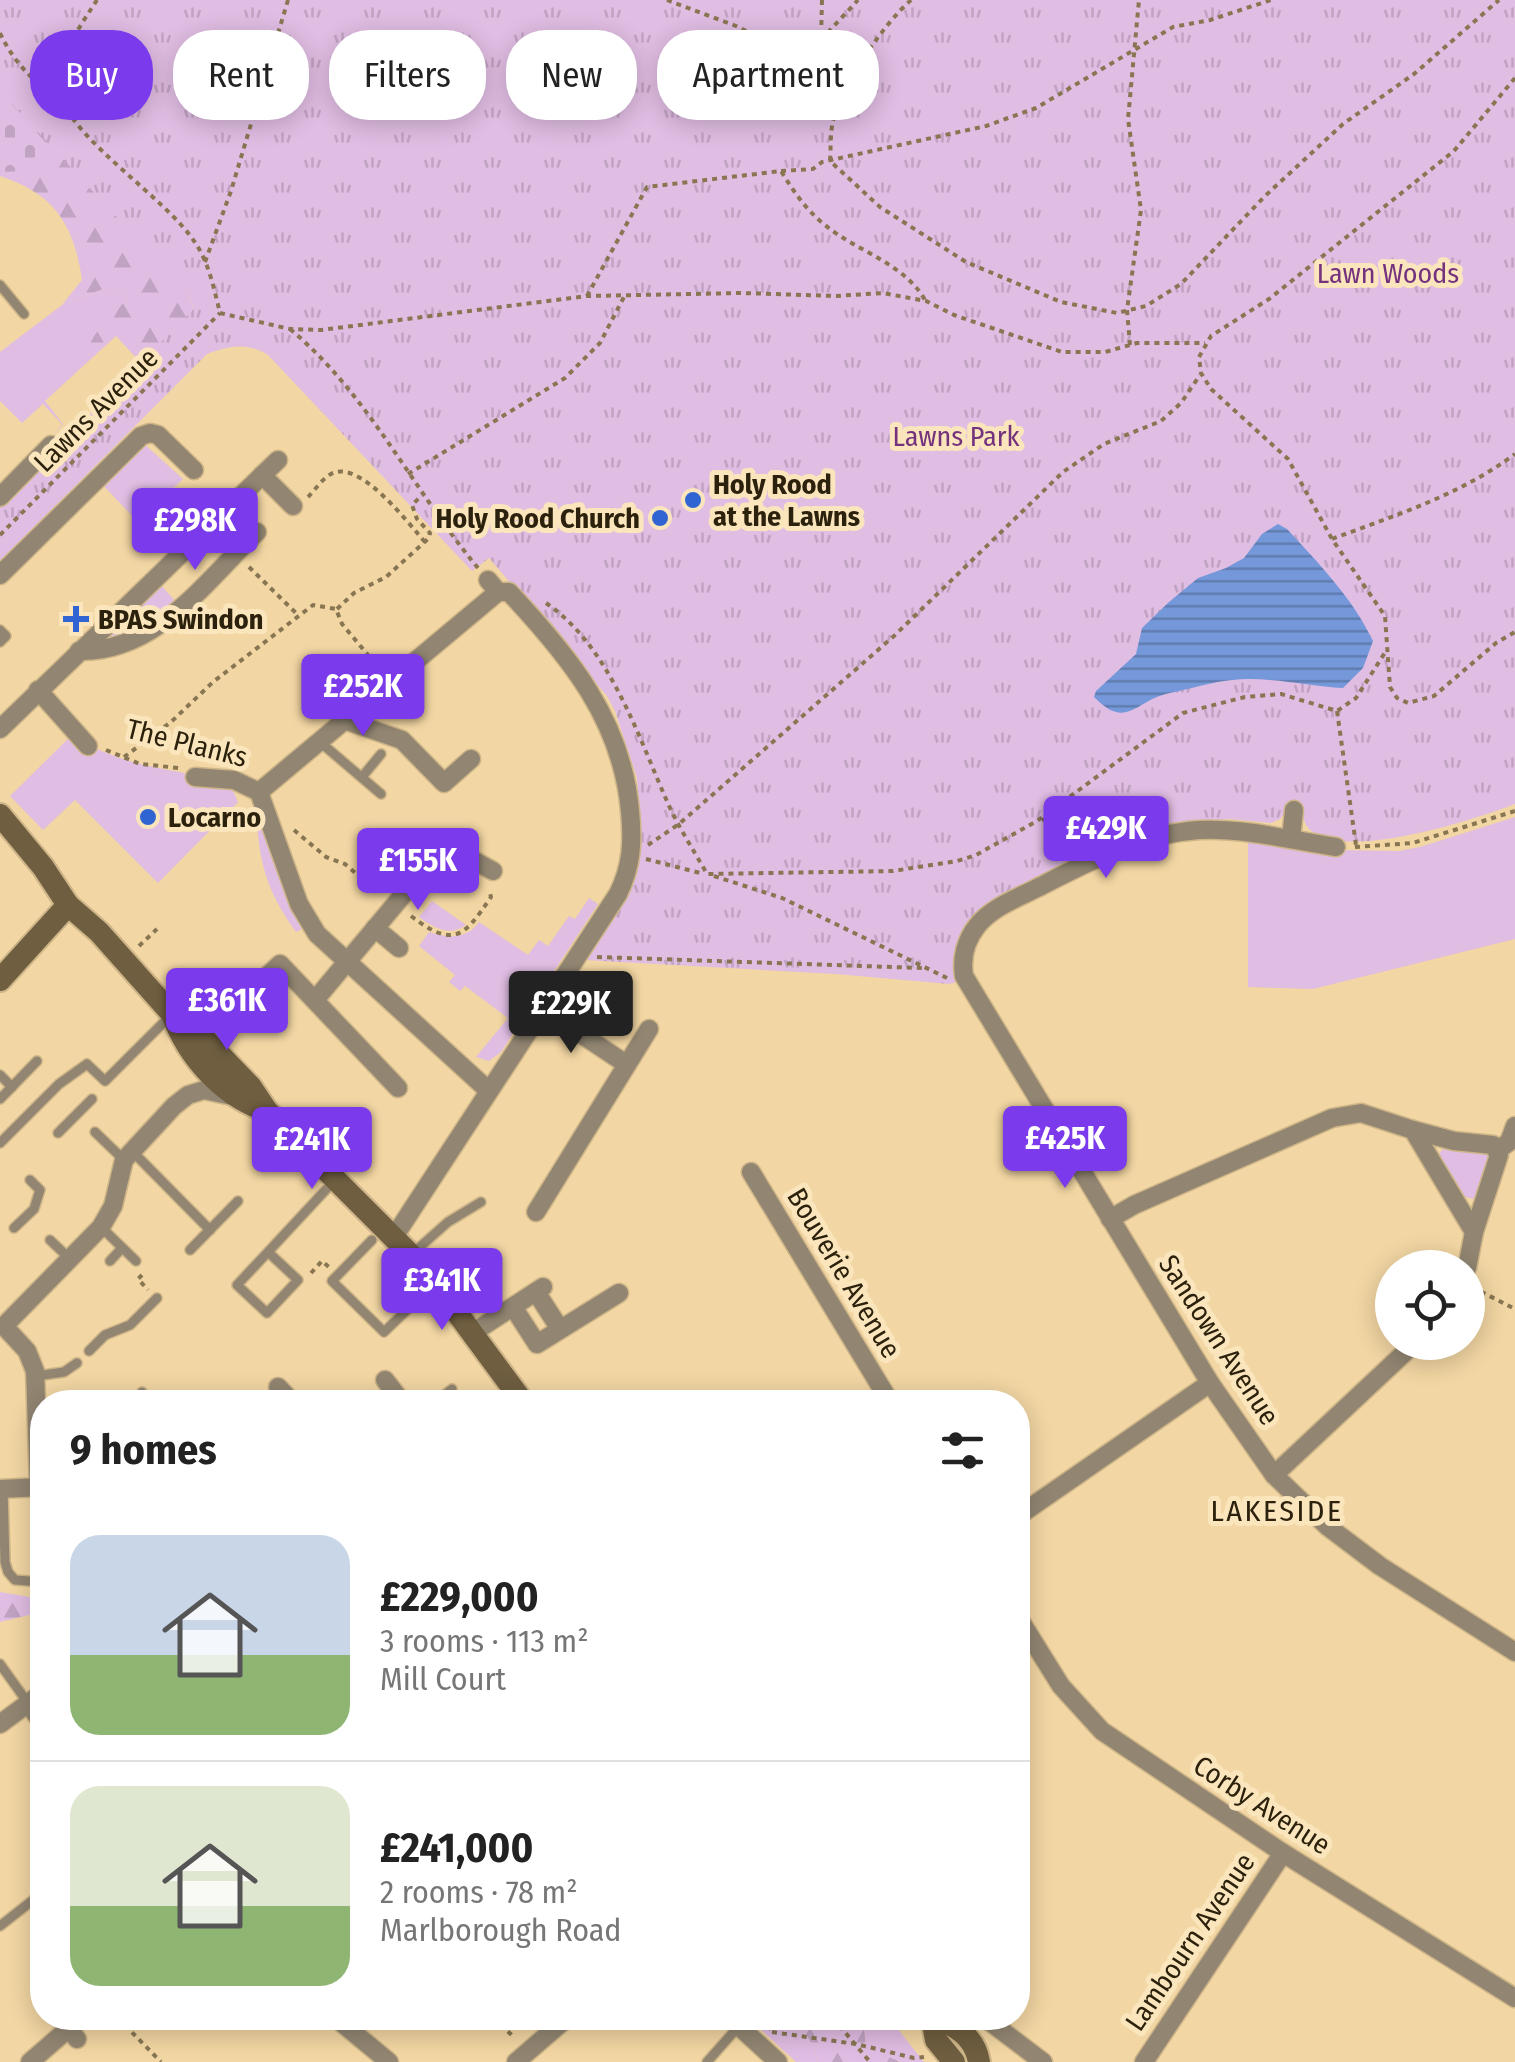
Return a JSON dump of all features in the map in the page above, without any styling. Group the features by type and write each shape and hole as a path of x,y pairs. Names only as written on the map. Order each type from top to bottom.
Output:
{"main road":[{"path":"0,815 68,905 100,932 172,1014 194,1028 252,1087 266,1111 336,1179 383,1239 412,1254 515,1390"},
{"path":"0,980 68,905"},
{"path":"172,1014 182,1040 195,1057 235,1097 266,1111"},
{"path":"934,2030 936,2040 954,2062"},
{"path":"961,2030 977,2050 978,2062"}],"street":[{"path":"0,575 141,436 150,432 158,435 194,470"},
{"path":"0,497 51,445"},
{"path":"0,729 278,460"},
{"path":"262,476 293,506"},
{"path":"79,651 122,646 152,632 258,532"},
{"path":"383,1239 488,1091 618,894 632,856 626,780 604,715 583,678 542,629 509,592 493,586"},
{"name":"The Planks","path":"195,777 234,780 259,792 347,721 493,586"},
{"name":"The Planks","path":"38,690 90,745"},
{"path":"347,721 396,736 444,782 471,758"},
{"path":"259,792 290,883 308,921 347,964 488,1091"},
{"path":"1292,839 1294,810"},
{"path":"964,976 963,961 970,938 988,915 1114,850 1164,834 1194,830 1240,830 1336,846"},
{"path":"315,1000 435,856 445,850 457,851 492,872"},
{"path":"374,928 399,948"},
{"path":"219,1022 280,964 398,1088"},
{"name":"Sandown Avenue","path":"964,976 1210,1383 1274,1475 1348,1542 1515,1652"},
{"path":"542,1008 626,1064"},
{"path":"536,1212 648,1029"},
{"path":"37,1390 27,1350 2,1324 101,1227 128,1155 162,1132 179,1101 196,1091 209,1090 235,1097"},
{"path":"1110,1219 1134,1205 1346,1114 1372,1115 1454,1141 1493,1145 1509,1142"},
{"path":"1413,1130 1474,1232"},
{"path":"1470,1250 1499,1156 1509,1142"},
{"name":"Bouverie Avenue","path":"750,1172 883,1390"},
{"path":"474,1332 540,1290 560,1329"},
{"path":"513,1307 536,1344 619,1293"},
{"path":"1274,1475 1397,1360"},
{"path":"386,1380 393,1390"},
{"path":"1030,1508 1210,1383"},
{"path":"278,1387 281,1390"},
{"path":"1,1489 30,1488"},
{"name":"Corby Avenue","path":"1030,1636 1061,1686 1102,1731 1282,1853 1515,1998"},
{"path":"0,1724 30,1702"},
{"name":"Lambourn Avenue","path":"1144,2062 1282,1853"},
{"path":"30,2062 67,2030"},
{"path":"350,2030 389,2062"},
{"path":"523,2056 553,2030"},
{"path":"744,2030 778,2062"},
{"path":"1001,2030 1043,2062"}],"lane":[{"path":"0,285 24,314"},
{"path":"0,630 6,636 0,642"},
{"path":"320,742 381,794"},
{"path":"362,777 381,754"},
{"path":"0,1144 59,1084 87,1064 105,1081 172,1014"},
{"path":"0,1099 37,1061"},
{"path":"0,1075 12,1087"},
{"path":"58,1133 79,1117 92,1098"},
{"path":"95,1132 128,1155 210,1230"},
{"path":"268,1252 298,1280 267,1313 237,1285 336,1179"},
{"path":"14,1228 34,1208 40,1190 30,1180"},
{"path":"190,1250 238,1201"},
{"path":"412,1254 440,1228 481,1202"},
{"path":"26,1216 37,1228"},
{"path":"101,1227 136,1261"},
{"path":"383,1239 332,1281 384,1332 436,1282"},
{"path":"50,1240 70,1259"},
{"path":"110,1261 122,1248"},
{"path":"89,1350 105,1335 130,1325 157,1298"},
{"path":"36,1376 64,1372 77,1363"},
{"path":"1,1489 6,1568 15,1580 30,1581"},
{"path":"0,1664 30,1692"},
{"path":"0,1926 30,1902"},
{"path":"707,2062 729,2030"}],"path":[{"path":"80,30 96,0"},
{"path":"205,262 231,192 288,0"},
{"path":"667,0 744,30"},
{"path":"821,30 822,0"},
{"path":"830,30 858,0"},
{"path":"879,34 910,0"},
{"path":"1130,345 1127,310 1141,210 1128,119 1139,0"},
{"path":"587,296 647,187 813,169 830,161 986,126 1084,82 1173,27 1210,20 1271,0"},
{"path":"830,161 880,207 966,262 1061,302 1117,313 1146,306 1181,284 1264,196 1343,124 1414,74 1499,0"},
{"path":"0,33 30,78"},
{"path":"1515,78 1454,150 1270,298 1205,342 1198,357 1201,373 1211,389 1288,459 1332,539 1385,616 1393,692 1408,703 1434,696 1515,632"},
{"path":"76,120 180,222 205,262 220,314 290,330 341,328 587,296 883,293 926,301 954,315 1062,352 1205,342"},
{"path":"830,161 835,120"},
{"path":"781,171 802,204 828,228 904,276 926,301"},
{"path":"408,474 564,378 600,344 625,295"},
{"name":"Lawns Avenue","path":"0,535 220,314"},
{"path":"290,330 344,381 422,495 493,586"},
{"path":"632,856 679,824 872,657 1063,472 1104,444 1161,421 1180,403 1201,373"},
{"path":"1332,539 1466,486 1515,454"},
{"path":"293,506 296,509 331,474 353,473 375,489 425,542"},
{"path":"336,609 354,593 386,578 425,542 430,533 417,519 412,505 422,495"},
{"path":"235,554 297,615"},
{"path":"124,757 297,615 313,605 336,609"},
{"path":"336,609 342,624 385,674"},
{"path":"706,874 892,871 957,861 1037,821 1182,714 1245,697 1282,694 1337,711 1356,698 1386,651"},
{"path":"1337,711 1357,848"},
{"name":"The Planks","path":"90,745 152,766 195,769 195,777"},
{"path":"1037,821 1086,812 1124,811 1161,816"},
{"path":"1336,846 1412,843 1515,811"},
{"path":"679,824 706,874"},
{"path":"274,832 296,830 326,857 345,864 426,927 456,935 472,926 490,897 492,872"},
{"path":"632,856 782,898 950,980 964,976"},
{"path":"138,948 158,929"},
{"path":"579,952 587,956 676,961 926,968"},
{"path":"136,1261 146,1270 138,1279 157,1298"},
{"path":"1485,1293 1515,1309"},
{"path":"130,2030 161,2062"},
{"path":"502,2030 523,2056"},
{"path":"844,2030 870,2062"},
{"path":"772,2032 924,2057"}],"green space":[{"name":"Lawns Park","path":"0,0 1515,0 1515,804 1410,835 1350,842 1326,838 1309,829 1300,807 1290,806 1280,819 1271,823 1229,819 1149,828 1053,871 979,911 955,950 957,982 949,984 584,960 639,817 637,778 615,711 607,696 489,558 472,571 268,355 238,347 207,354 0,561 0,505 194,309 188,294 0,91"},
{"path":"0,65 30,102 30,120 45,120 188,294 194,310 141,363 116,336 92,358 88,353 98,331 127,299 126,293 103,289 62,305 82,280 74,243 48,202 0,176 0,172 26,170 0,132"},
{"path":"0,91 55,153 27,171 0,172"},
{"path":"103,289 126,292 127,299 88,353 92,358 45,401 63,424 53,436 62,424 43,404 22,423 0,401 0,352 62,305"},
{"path":"142,442 183,479 138,522 99,481"},
{"path":"160,584 174,600 144,627 113,639 107,636"},
{"name":"Locarno","path":"72,735 131,762 230,784 238,802 158,883 75,800 43,830 10,796"},
{"path":"1515,817 1515,939 1313,989 1248,987 1248,840 1335,855 1336,850 1399,851"},
{"path":"262,822 302,929 296,932 273,894 264,870 257,826"},
{"path":"589,898 598,904 501,1052 489,1061 476,1057 508,1018 465,986 460,991 449,982 455,975 419,946 429,932 456,936 479,922 528,955 539,940 548,946 569,916 575,919"},
{"path":"432,901 466,925 448,931 419,917"},
{"path":"1446,1145 1490,1155 1474,1199 1465,1197 1439,1154"},
{"path":"0,1592 30,1597 30,1615 0,1622"},
{"path":"761,2030 804,2031 815,2049 817,2062 796,2062"},
{"path":"800,2030 864,2030 866,2048 901,2062 817,2062 815,2049"},
{"path":"864,2030 899,2030 924,2062 901,2062 866,2048"}],"water":[{"path":"1278,524 1287,529 1334,582 1373,641 1363,668 1343,688 1232,680 1158,697 1123,713 1105,707 1094,697 1136,654 1142,628 1169,602 1198,578 1244,558 1262,534"}],"place":[{"name":"Holy Rood at the Lawns","path":"693,500"},
{"name":"Holy Rood Church","path":"660,518"},
{"name":"BPAS Swindon","path":"76,619"},
{"name":"Locarno","path":"148,817"}],"district":[{"name":"LAKESIDE","path":"1277,1511"}],"park label":[{"name":"Lawn Woods","path":"1388,273"}]}
